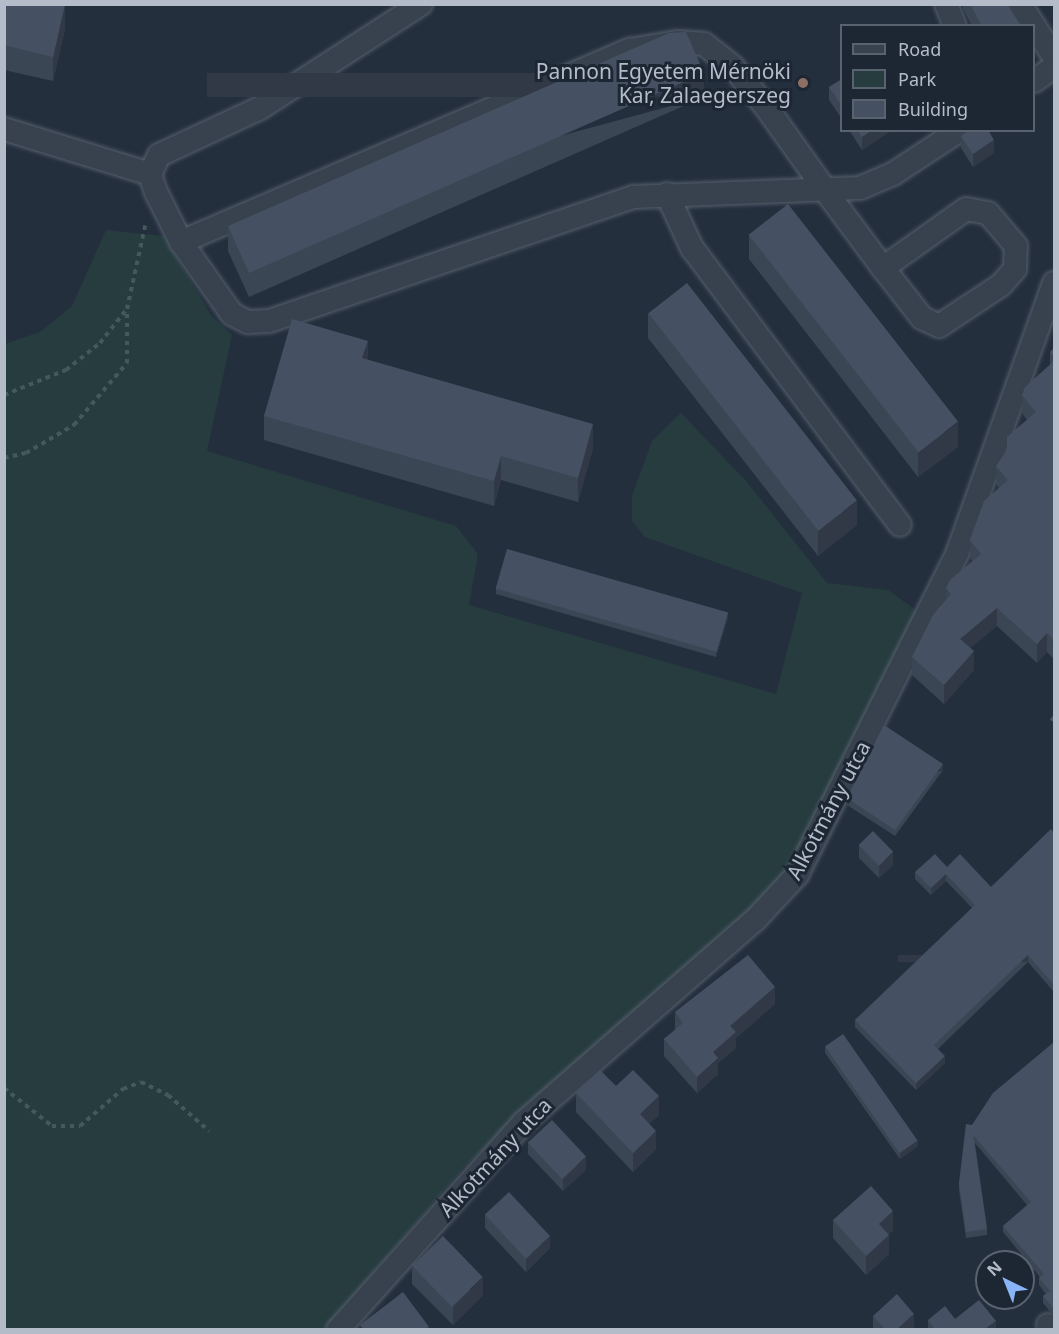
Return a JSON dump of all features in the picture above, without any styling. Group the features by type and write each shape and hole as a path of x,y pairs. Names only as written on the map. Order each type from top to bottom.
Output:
{"street":[{"path":"421,4 260,108 159,155 153,183 181,242 232,314 248,322 269,321 598,208 667,194 828,194 893,174 957,132"},
{"path":"946,4 954,24"},
{"path":"1020,4 1033,24"},
{"path":"1035,27 1054,57"},
{"path":"181,242 630,50 678,42 704,44 733,67 828,194 884,268 922,318 939,326 1001,285 1015,269 1016,246 988,213 966,209 884,268"},
{"path":"1035,80 1054,67"},
{"path":"4,129 153,183"},
{"path":"667,194 692,248 900,525"},
{"name":"Alkotmány utca","path":"338,1329 524,1122 756,920 797,874 957,554 1054,283"}],"path":[{"path":"4,458 26,453 74,425 127,363 127,309 137,248 153,183"},
{"path":"4,395 66,370 100,344 127,309"},
{"path":"4,1088 52,1126 80,1126 123,1089 141,1082 168,1095 209,1131"}],"green space":[{"path":"106,230 164,236 211,315 232,335 207,451 456,526 478,554 469,605 776,694 802,593 645,537 632,521 632,496 652,441 681,413 747,482 827,583 888,590 921,614 783,883 466,1165 325,1329 5,1330 5,344 40,332 72,306"}],"building":[{"path":"4,4 65,5 53,57 4,45"},
{"path":"970,4 1007,4 1020,24 981,24"},
{"path":"686,32 704,73 249,273 228,226 669,33"},
{"path":"840,80 840,103 829,87"},
{"path":"858,132 869,132 862,137"},
{"path":"966,132 989,132 994,140 973,154 961,136"},
{"path":"788,204 958,421 919,452 749,235"},
{"path":"687,283 857,500 818,531 648,313"},
{"path":"292,319 368,341 362,358 593,424 578,478 501,456 494,481 264,416"},
{"path":"1054,361 1054,603 1052,606 1054,609 1054,640 1047,633 1037,644 997,608 960,639 974,651 944,685 912,657 933,615 951,594 946,588 950,580 981,554 970,540 984,501 1008,480 996,466 1007,450 1007,437 1036,412 1022,395 1025,387"},
{"path":"507,549 728,612 717,652 496,588"},
{"path":"884,725 943,764 895,830 847,798"},
{"path":"1051,829 1054,833 1054,985 1028,955 934,1045 945,1056 916,1083 855,1020 975,905 946,874 931,888 915,872 935,854 947,867 960,854 991,887"},
{"path":"873,831 893,852 879,866 859,845"},
{"path":"748,955 775,987 730,1026 736,1032 713,1052 718,1058 697,1077 664,1039 683,1023 675,1012"},
{"path":"843,1034 918,1140 900,1153 825,1047"},
{"path":"1054,1042 1054,1309 1043,1296 1050,1291 1039,1278 1044,1274 1035,1263 1035,1250 1024,1250 1003,1226 1031,1202 973,1135 987,1229 966,1232 959,1183 966,1124 972,1125 993,1093"},
{"path":"600,1070 616,1086 633,1070 659,1096 640,1114 656,1131 633,1153 576,1093"},
{"path":"552,1120 586,1157 562,1179 528,1143"},
{"path":"871,1186 893,1211 879,1224 889,1235 866,1256 833,1220"},
{"path":"509,1192 550,1236 526,1258 485,1215"},
{"path":"443,1236 483,1277 452,1307 412,1266"},
{"path":"403,1292 429,1327 425,1329 363,1329 360,1325"},
{"path":"897,1294 914,1314 897,1329 885,1329 873,1316"},
{"path":"975,1303 975,1310 987,1310 996,1321 985,1329 935,1329 928,1320 945,1306 955,1319"}],"place":[{"name":"Pannon Egyetem Mérnöki Kar, Zalaegerszeg","path":"803,83"}]}
